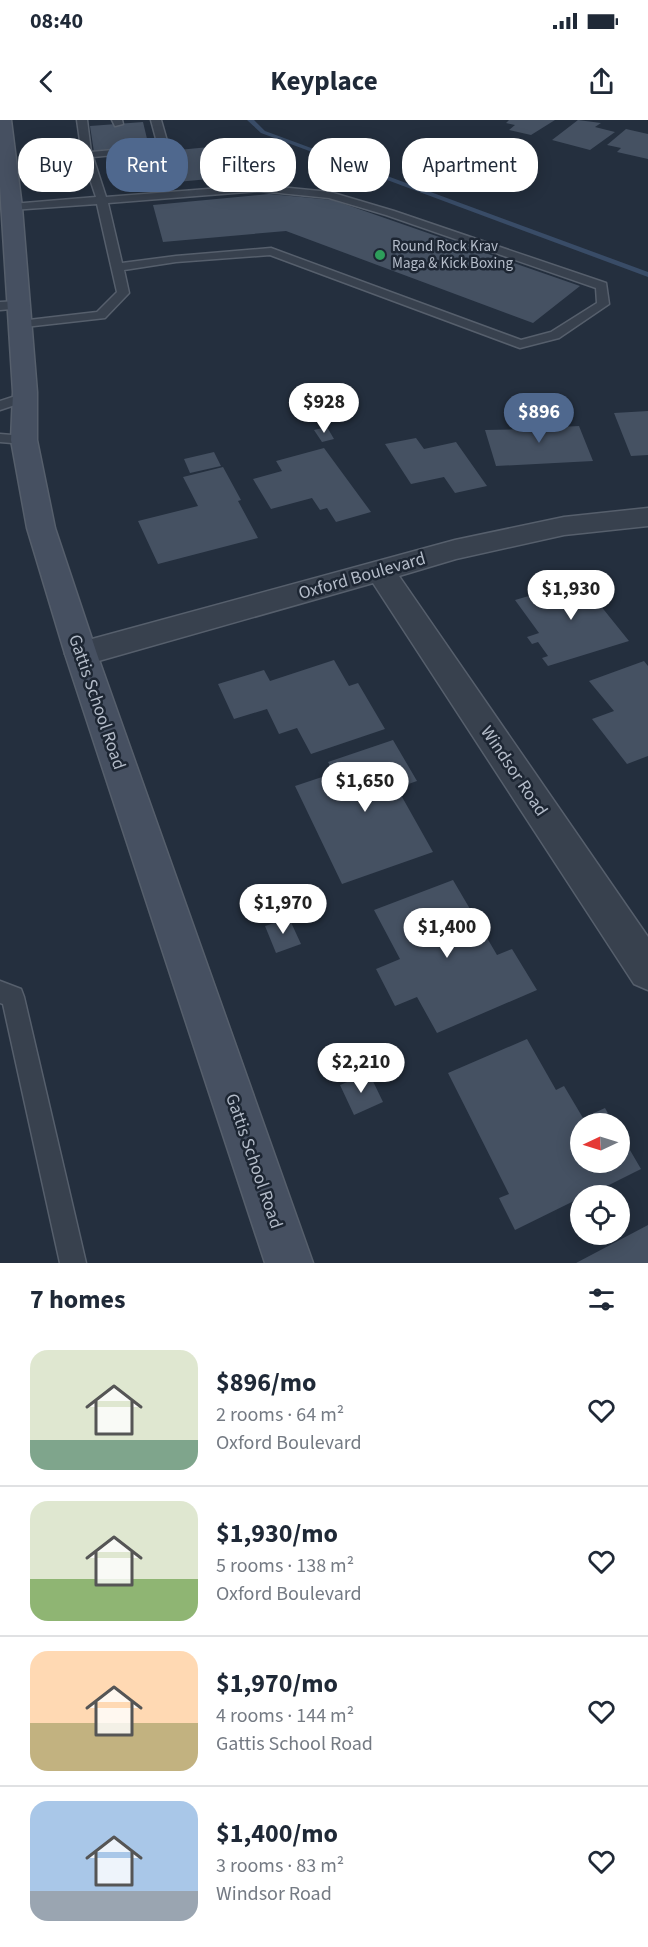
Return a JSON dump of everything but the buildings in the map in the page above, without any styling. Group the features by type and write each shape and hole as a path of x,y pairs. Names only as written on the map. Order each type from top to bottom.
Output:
{"main road":[{"name":"Gattis School Road","path":"2,120 13,312 12,439 81,654 289,1263"}],"street":[{"name":"Oxford Boulevard","path":"81,654 455,550 534,531 648,517"},
{"name":"Windsor Road","path":"380,571 648,971"}],"lane":[{"path":"82,120 85,138"},
{"path":"94,154 164,148 156,120"},
{"path":"13,312 101,315 123,293 119,267 94,176"},
{"path":"7,191 102,201 259,188 330,195 390,213 602,286 603,304 555,335 520,344 271,251 176,259 119,267"},
{"path":"0,992 13,997 73,1263"}],"waterway":[{"path":"250,120 263,132 648,275"}],"place":[{"name":"Round Rock Krav Maga & Kick Boxing","path":"380,255"}]}
